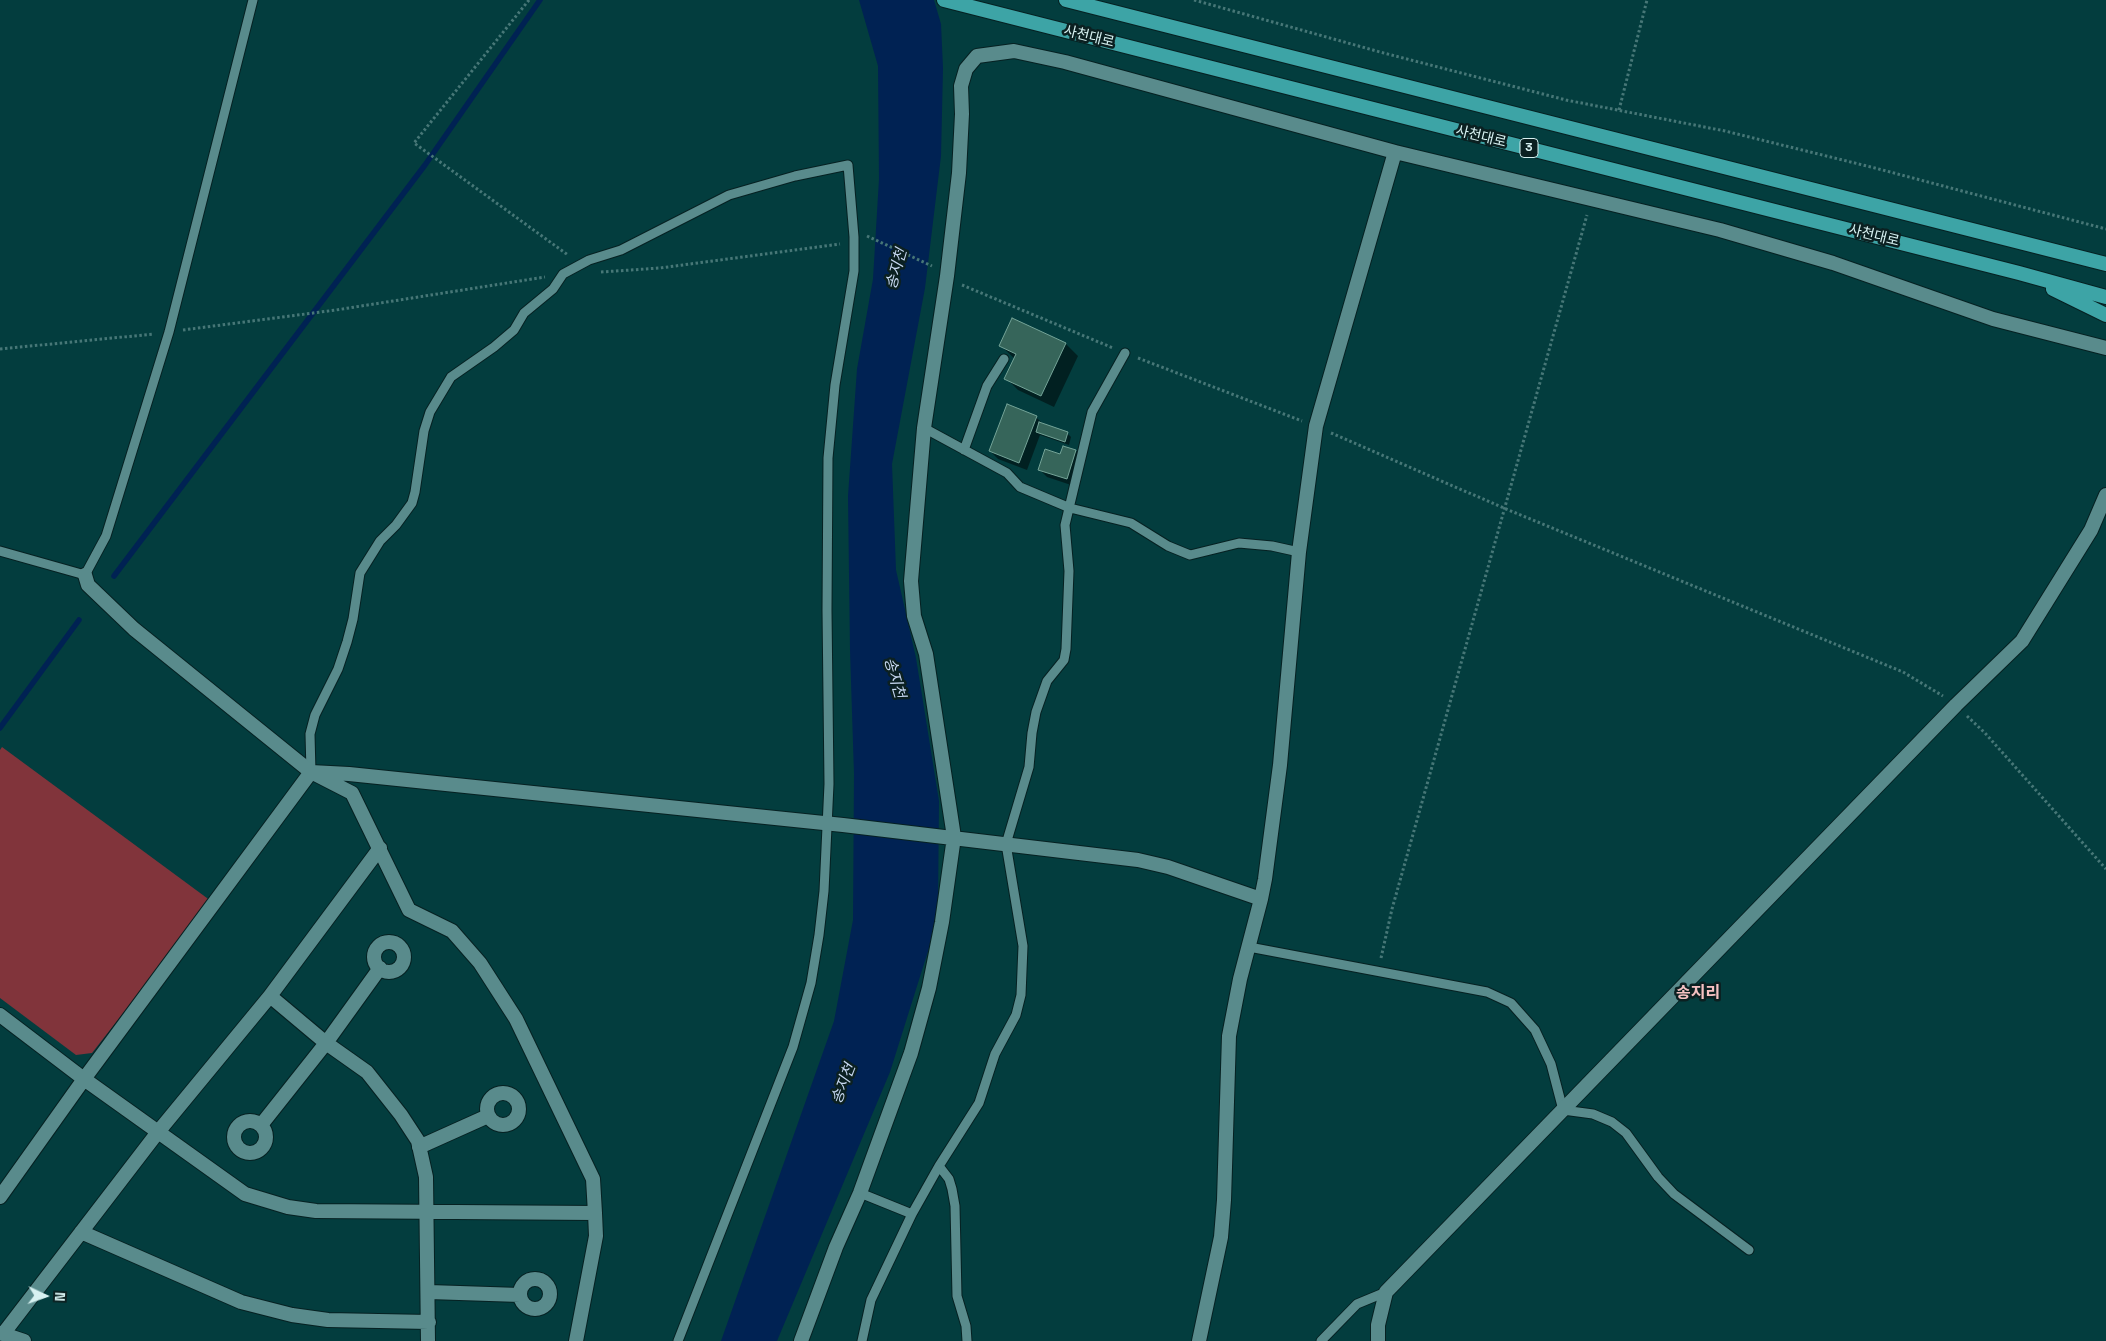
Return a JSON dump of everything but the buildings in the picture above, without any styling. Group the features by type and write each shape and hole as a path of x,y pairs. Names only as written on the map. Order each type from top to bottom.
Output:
{"main road":[{"name":"3","path":"1066,0 2106,264"},
{"name":"사천대로","path":"947,1 2019,273 2106,297"},
{"path":"2026,244 2106,254"},
{"path":"2019,273 2106,315"}],"street":[{"path":"800,1341 836,1247 860,1193 911,1053 929,988 942,922 949,836 926,654 914,616 911,581 924,428 947,276 959,173 962,114 961,86 966,69 977,56 1014,51 1065,62 1396,152 1720,230 1833,263 1993,319 2106,348"},
{"path":"1199,1341 1221,1237 1224,1200 1229,1036 1261,899 1280,765 1298,552 1316,426 1396,152"},
{"path":"1378,1341 1378,1325 1386,1292 1956,705 2022,641 2090,530 2106,495"},
{"path":"87,580 134,629 311,772 352,793 409,910 452,931 480,962 516,1019 593,1180 596,1236 576,1341"},
{"path":"311,772 349,774 949,836 1138,860 1168,867 1261,899"},
{"path":"0,1197 84,1079 311,772"},
{"path":"24,1341 1,1333 158,1132 270,996 380,848"},
{"path":"261,1125 326,1043 380,968"},
{"path":"270,996 326,1043 367,1072 401,1115 418,1141 426,1177 429,1292 428,1341"},
{"path":"0,1015 84,1079 245,1194 288,1207 316,1211 595,1213"},
{"path":"419,1147 488,1116"},
{"path":"81,1232 242,1302 292,1315 328,1320 429,1322"},
{"path":"429,1292 520,1295"}],"lane":[{"path":"0,551 87,580 106,536 169,332 253,0"},
{"path":"311,772 310,734 315,715 338,669 348,642 360,573 380,541 396,525 412,503 424,431 430,412 451,377 494,347 514,330 524,313 553,289 564,274 589,260 621,250 729,195 795,176 848,165 854,238 854,271 835,385 828,458 829,784 828,824 819,935 811,983 793,1047 678,1341"},
{"path":"862,1341 871,1300 912,1214 939,1166 979,1103 995,1054 1016,1016 1021,995 1023,946 1006,844 1029,767 1036,712 1047,681 1064,660 1069,571 1065,525 1092,412 1125,353"},
{"path":"964,450 987,386 1004,359"},
{"path":"924,428 1007,473 1020,487 1070,508 1131,523 1168,546 1190,555 1239,543 1272,546 1298,552"},
{"path":"1249,947 1486,992 1511,1003 1535,1030 1551,1064 1563,1110 1593,1114 1612,1122 1626,1133 1658,1177 1674,1194 1749,1250"},
{"path":"939,1166 952,1189 957,1296 966,1326 967,1341"},
{"path":"860,1193 912,1214"},
{"path":"1321,1341 1357,1304 1386,1292"}],"path":[{"path":"528,0 414,143 569,256 576,264 564,274"},
{"path":"1194,0 1380,52 1566,100 1790,147 2106,229"},
{"path":"1619,110 1647,0"},
{"path":"1378,971 1395,900 1591,200"},
{"path":"867,236 938,269"},
{"path":"0,349 169,332 336,310"},
{"path":"1316,426 1506,508 1903,672 1930,687 1956,705 1985,733 2106,869"}],"shaded area":[{"path":"2,747 211,901 92,1053 76,1055 0,998 0,750"}],"water":[{"name":"송지천","path":"859,0 934,0 941,24 943,68 941,156 925,288 892,464 896,570 916,658 939,801 938,905 929,948 890,1072 777,1341 721,1341 834,1021 853,920 854,774 848,496 857,369 873,279 879,179 878,66"}],"waterway":[{"path":"114,576 425,165 540,0"},
{"path":"0,728 79,620"}],"district":[{"name":"송지리","path":"1698,994"}]}
